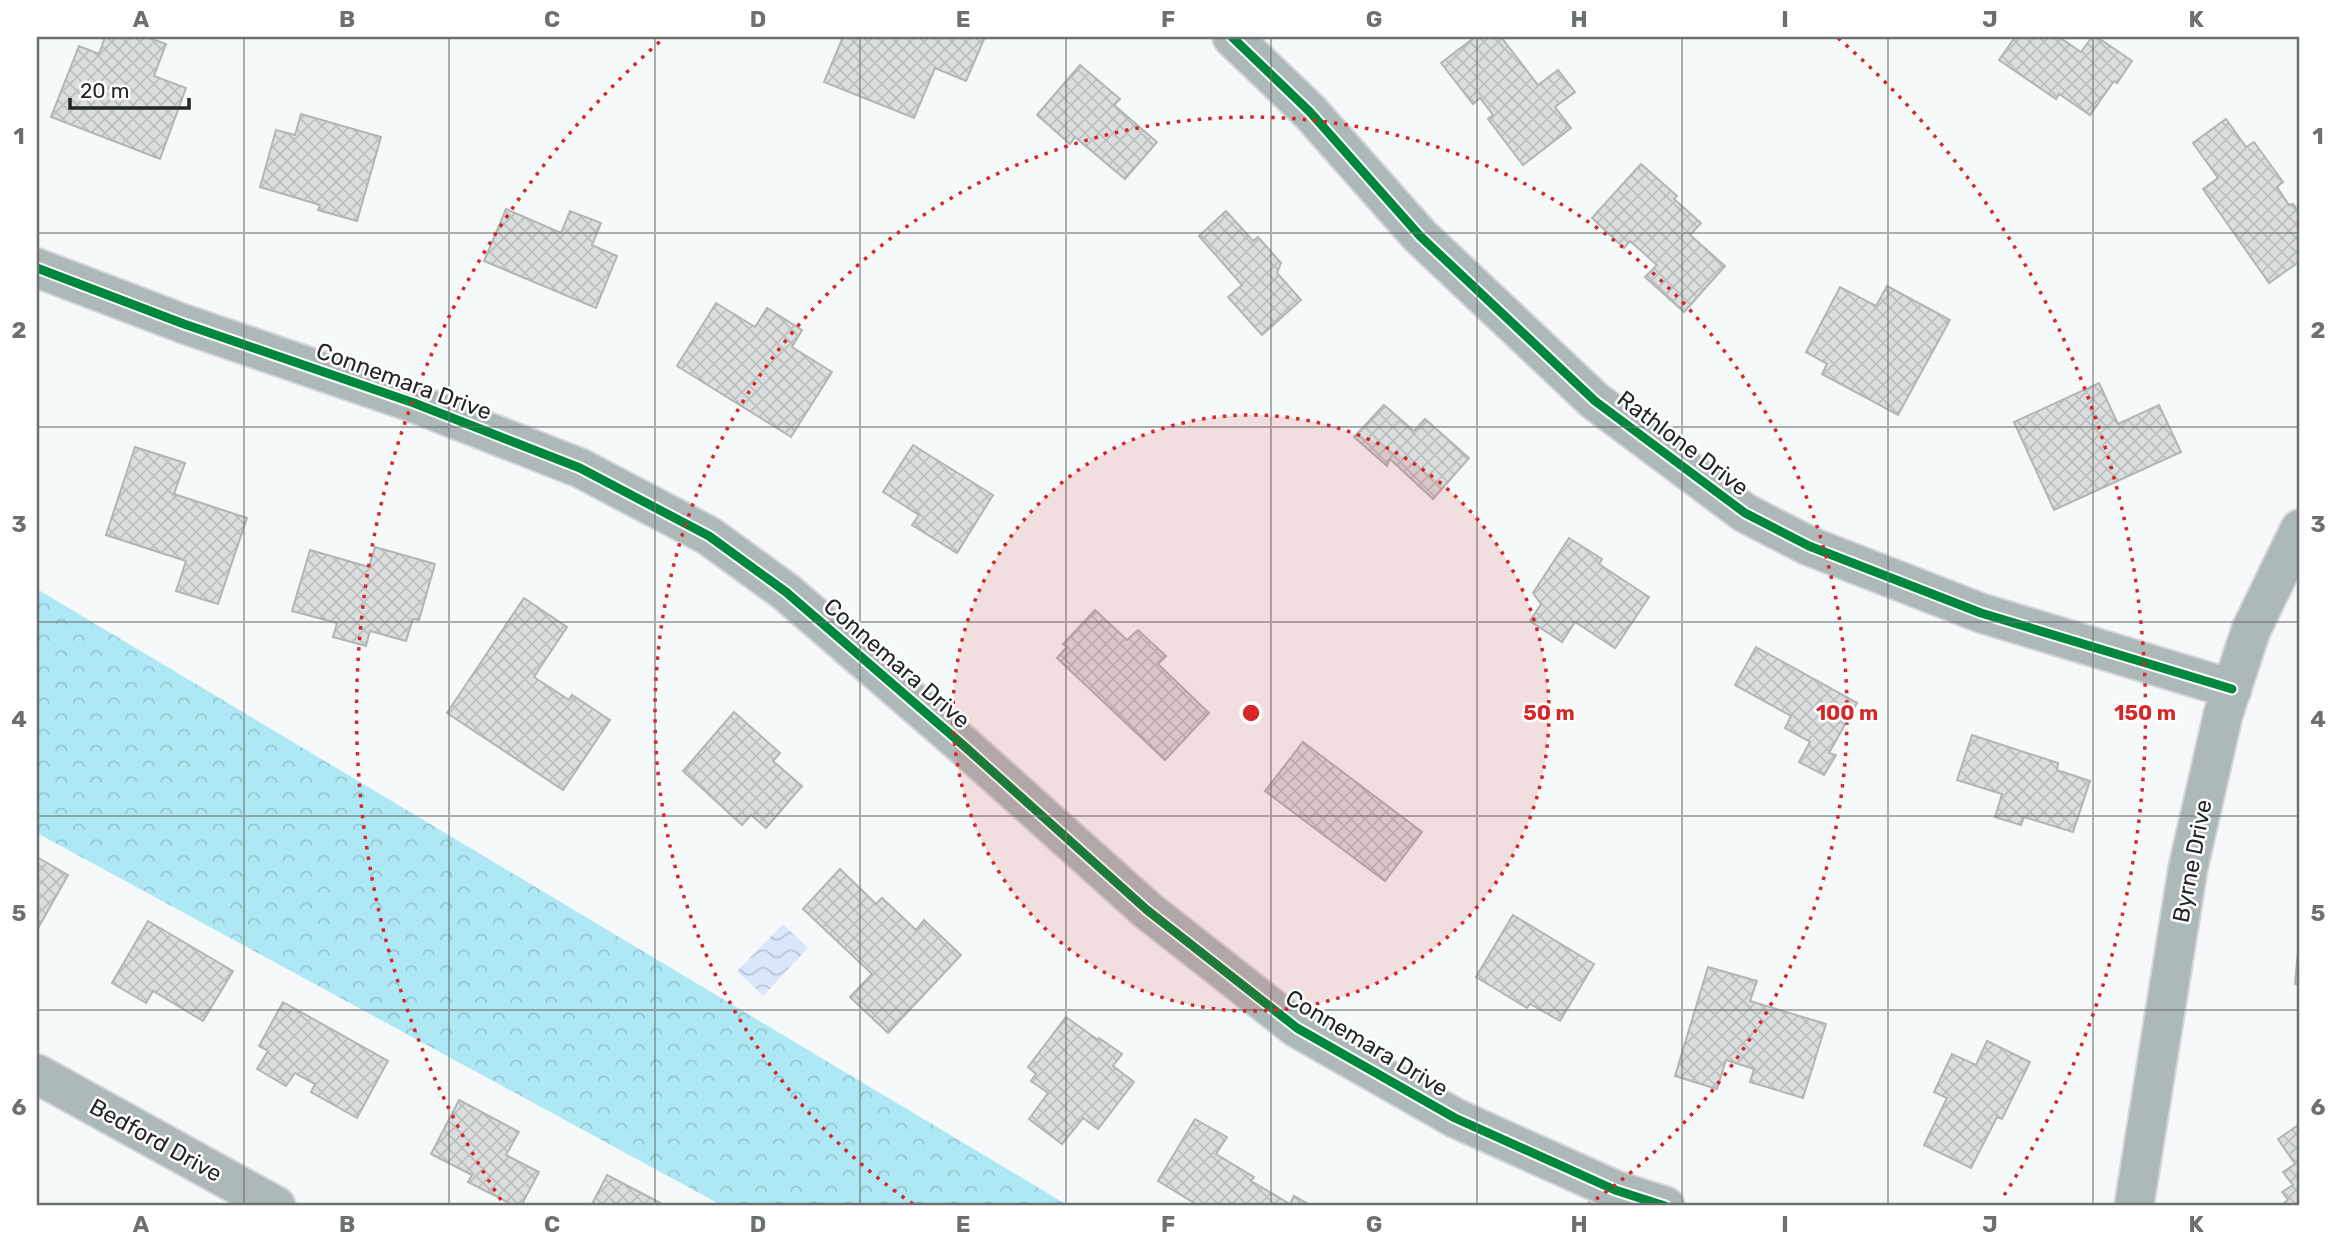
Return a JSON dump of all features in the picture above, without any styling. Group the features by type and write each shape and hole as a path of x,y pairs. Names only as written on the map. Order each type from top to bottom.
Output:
{"street":[{"name":"Rathlone Drive","path":"1232,37 1310,112 1420,236 1595,401 1745,513 1810,546 1981,612 2232,689"},
{"name":"Connemara Drive","path":"37,268 184,324 414,403 580,468 709,537 786,592 1147,910 1297,1028 1455,1118 1615,1189 1665,1206"},
{"name":"Byrne Drive","path":"2134,1206 2188,868 2223,715 2251,630 2300,529"},
{"name":"Bedford Drive","path":"37,1074 276,1206"}],"green space":[{"path":"37,589 1069,1206 723,1206 37,833"}],"water":[{"path":"783,924 808,948 763,996 737,971"}],"building":[{"path":"105,37 147,37 166,44 154,76 186,88 160,159 51,117 79,46 99,54"},
{"path":"843,37 985,37 966,81 935,68 914,118 824,82"},
{"path":"1475,37 1501,37 1538,85 1558,70 1575,92 1555,107 1571,128 1523,165 1488,119 1493,115 1480,98 1473,104 1441,63"},
{"path":"2015,37 2059,37 2081,52 2092,37 2097,37 2132,61 2090,115 2059,94 2056,99 1999,60"},
{"path":"1080,65 1120,99 1114,105 1157,142 1125,179 1075,137 1070,144 1037,115"},
{"path":"301,114 381,137 357,221 318,210 320,205 260,187 276,130 295,135"},
{"path":"2226,119 2246,147 2254,142 2283,182 2277,187 2289,205 2293,204 2300,214 2300,261 2269,283 2203,189 2218,178 2193,143"},
{"path":"1641,164 1677,196 1674,199 1701,223 1690,235 1725,266 1684,312 1645,277 1657,265 1630,241 1624,248 1592,218"},
{"path":"506,209 561,233 570,211 601,223 592,245 617,256 596,308 484,261"},
{"path":"1226,211 1253,241 1258,237 1281,263 1277,273 1301,300 1262,335 1228,297 1242,285 1199,236"},
{"path":"1887,286 1950,320 1898,415 1822,374 1827,364 1806,352 1840,287 1876,306"},
{"path":"716,303 755,327 767,308 802,330 792,347 832,372 791,437 677,366"},
{"path":"2099,383 2118,424 2159,405 2181,452 2054,510 2014,422"},
{"path":"1384,405 1414,431 1425,419 1469,458 1433,499 1390,459 1387,466 1354,437"},
{"path":"913,445 993,495 957,553 912,525 919,515 883,492"},
{"path":"135,447 185,463 174,494 247,518 218,604 176,591 186,561 106,535"},
{"path":"1569,538 1602,559 1599,564 1649,597 1615,648 1575,622 1562,642 1530,621 1541,604 1533,593"},
{"path":"375,547 435,564 419,620 413,619 406,641 370,631 366,646 333,637 337,623 292,611 310,550 369,567"},
{"path":"524,598 567,627 534,677 569,700 572,695 610,720 563,790 447,713"},
{"path":"1095,610 1127,640 1138,630 1166,656 1158,664 1209,713 1165,760 1057,658 1067,647 1063,644"},
{"path":"1756,647 1857,703 1829,753 1836,755 1824,775 1799,762 1810,742 1785,728 1791,716 1735,685"},
{"path":"734,712 780,753 773,761 802,786 766,828 751,815 742,825 683,771"},
{"path":"1972,735 2058,763 2057,770 2090,781 2073,832 2024,817 2021,825 1995,817 2002,794 1957,780"},
{"path":"1303,742 1422,832 1385,881 1265,791"},
{"path":"37,857 68,875 37,930"},
{"path":"840,869 876,904 882,898 916,930 924,920 961,955 888,1033 850,997 872,974 803,909"},
{"path":"1513,915 1594,964 1560,1021 1530,1004 1527,1008 1476,977"},
{"path":"148,921 233,971 203,1021 153,991 146,1003 112,983"},
{"path":"2300,940 2300,985 2295,984"},
{"path":"1708,967 1757,981 1750,1001 1826,1024 1803,1098 1750,1082 1754,1069 1726,1060 1717,1089 1675,1076"},
{"path":"283,1002 388,1061 357,1118 311,1092 315,1084 295,1073 286,1086 257,1069 268,1051 259,1046"},
{"path":"1066,1017 1122,1054 1113,1066 1134,1082 1098,1129 1083,1118 1062,1144 1029,1119 1048,1093 1031,1081 1036,1074 1028,1067"},
{"path":"1987,1041 2030,1062 2002,1119 1997,1117 1971,1168 1924,1145 1947,1098 1934,1092 1952,1054 1976,1065"},
{"path":"459,1100 519,1132 506,1155 539,1172 521,1206 515,1206 468,1182 472,1175 431,1154"},
{"path":"1195,1119 1227,1137 1216,1154 1254,1177 1251,1181 1290,1204 1294,1196 1312,1206 1199,1206 1158,1181"},
{"path":"2300,1124 2300,1206 2280,1206 2288,1200 2282,1192 2293,1185 2283,1172 2295,1164 2278,1139"},
{"path":"607,1175 666,1206 591,1206"}],"cycle path":[{"path":"1232,37 1310,112 1420,236 1595,401 1745,513 1809,546 1981,613 2232,689"},
{"path":"37,268 184,324 414,403 580,468 709,536 786,592 963,745 1147,910 1297,1028 1455,1118 1615,1190 1665,1206"}]}
